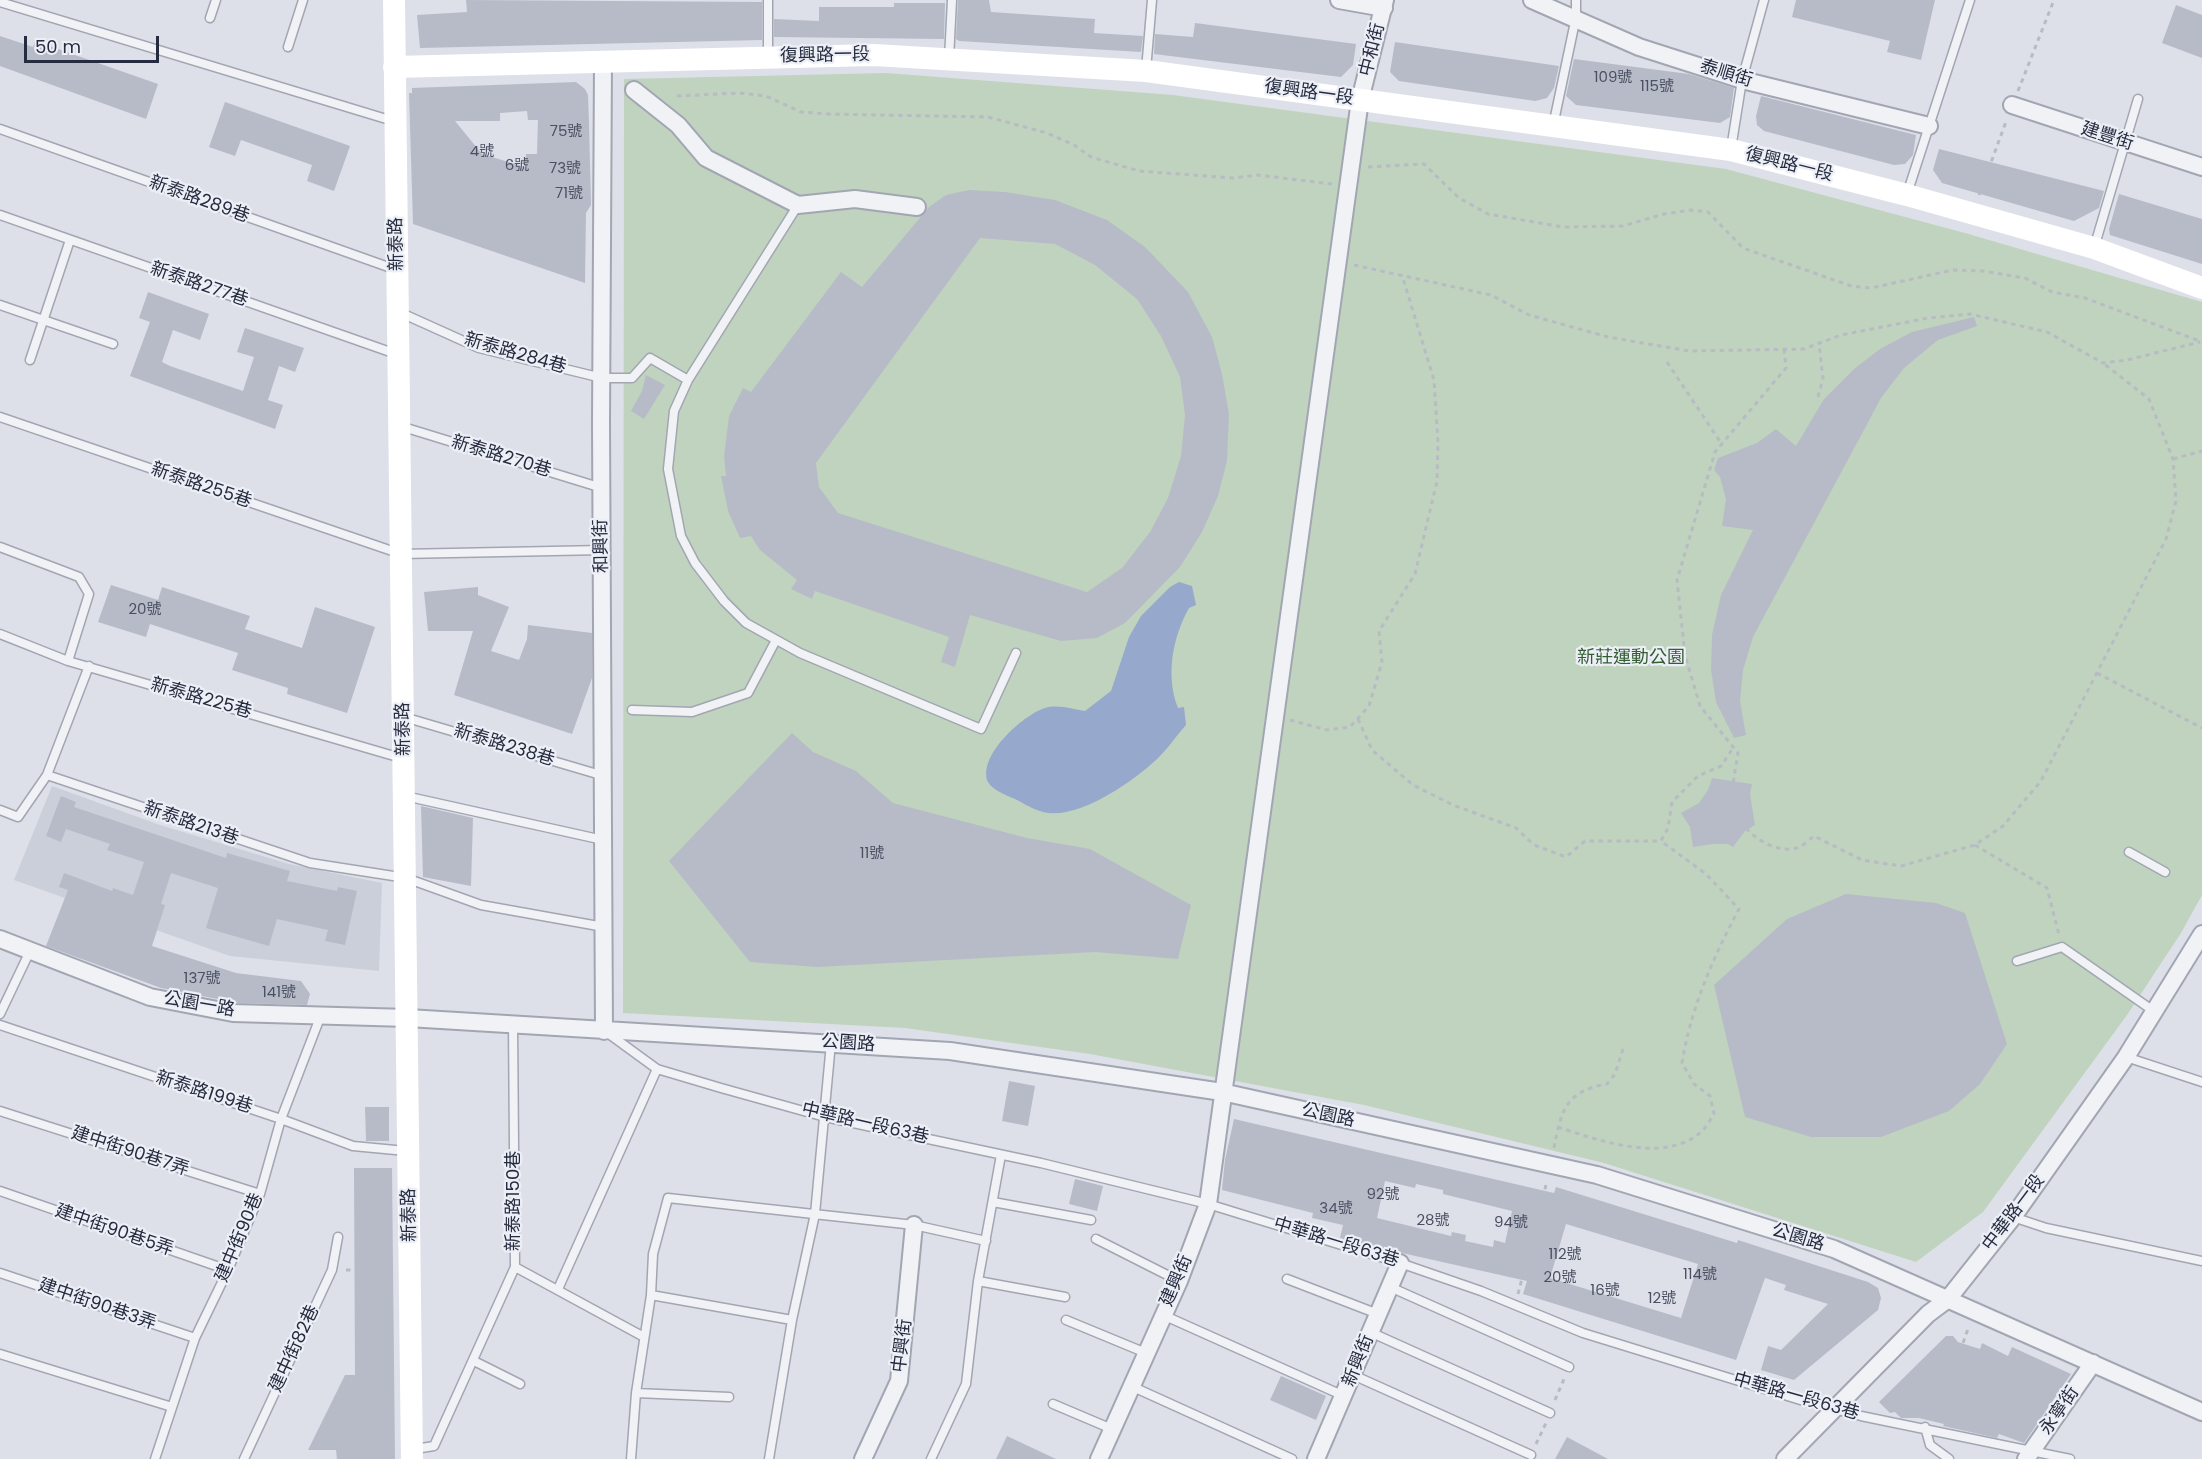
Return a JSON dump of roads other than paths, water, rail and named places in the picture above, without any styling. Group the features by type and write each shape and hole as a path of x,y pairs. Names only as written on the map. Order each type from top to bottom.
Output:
{"street":[{"name":"新泰路","path":"394,0 412,1455"},
{"path":"1339,0 1384,4"},
{"name":"泰順街","path":"1532,0 1576,17 1640,47 1742,80 1929,126"},
{"name":"中和街","path":"1274,716 1360,100 1384,4"},
{"name":"復興路一段","path":"394,67 874,55 1146,71 1731,150 1907,195 2094,248 2202,288"},
{"name":"和興街","path":"603,62 604,1031"},
{"path":"634,90 678,125 706,158 798,205 855,199 917,207"},
{"name":"建豐街","path":"2012,105 2202,167"},
{"name":"建興街","path":"1099,1459 1179,1281 1208,1204 1274,716"},
{"name":"中華路一段","path":"1790,1457 1832,1409 1928,1314 1948,1299 2013,1217 2126,1057 2202,934"},
{"name":"公園一路","path":"0,939 150,997 233,1012 408,1018"},
{"name":"公園路","path":"408,1018 950,1051 1222,1092 1597,1175 1834,1249 2202,1412"},
{"name":"中興街","path":"863,1459 899,1382 914,1225"},
{"name":"新興街","path":"1318,1458 1400,1263"},
{"name":"永寧街","path":"2029,1455 2093,1363"}],"lane":[{"path":"210,18 216,0"},
{"path":"288,48 303,0"},
{"path":"768,0 768,58"},
{"path":"949,59 952,0"},
{"path":"1146,71 1152,0"},
{"path":"1553,126 1576,17 1576,0"},
{"path":"1731,150 1742,80 1764,0"},
{"path":"1907,195 1970,0"},
{"path":"0,2 395,122"},
{"path":"2094,248 2138,99"},
{"name":"新泰路289巷","path":"0,129 397,270"},
{"path":"798,205 688,380 674,411 669,460 673,506 681,536 695,563 724,601 746,623 800,653 981,729 1016,653"},
{"name":"新泰路277巷","path":"0,215 398,354"},
{"path":"30,360 70,240"},
{"path":"0,305 43,322 113,344"},
{"name":"新泰路284巷","path":"398,312 479,348 602,378 632,378 650,358 688,380"},
{"name":"新泰路255巷","path":"0,417 401,554 603,550"},
{"name":"新泰路270巷","path":"400,426 602,488"},
{"path":"0,547 79,578 89,594 68,662"},
{"name":"新泰路225巷","path":"0,634 68,662 89,666 404,759"},
{"path":"632,710 692,712 748,693 776,640"},
{"path":"0,810 18,817 47,776 89,666"},
{"name":"新泰路238巷","path":"404,717 604,776"},
{"name":"新泰路213巷","path":"47,776 310,863 406,878 481,904 604,927"},
{"path":"405,796 604,840"},
{"path":"2129,852 2165,872"},
{"path":"2017,961 2062,947 2155,1012"},
{"path":"0,1014 30,951"},
{"name":"建中街90巷","path":"155,1459 195,1338 228,1270 260,1194 281,1119 321,1015"},
{"name":"新泰路150巷","path":"412,1455 434,1446 515,1267 513,1024"},
{"name":"新泰路199巷","path":"0,1025 281,1119 353,1146 409,1151"},
{"name":"中華路一段63巷","path":"604,1031 657,1069 825,1117 1001,1155 1208,1204 1400,1263 1515,1304 1583,1333 1832,1409 1929,1428 2029,1455 2070,1459"},
{"path":"769,1459 792,1320 814,1214 831,1043"},
{"path":"2126,1057 2202,1082"},
{"path":"558,1289 657,1069"},
{"name":"建中街90巷7弄","path":"0,1111 260,1194"},
{"path":"931,1459 966,1384 978,1281 1001,1155"},
{"name":"建中街90巷5弄","path":"0,1191 228,1270"},
{"path":"631,1459 636,1393 651,1295 653,1254 668,1198 914,1225 986,1241"},
{"path":"993,1202 1091,1221"},
{"path":"2013,1217 2046,1228 2202,1261"},
{"name":"建中街82巷","path":"244,1459 332,1270 338,1237"},
{"path":"1096,1239 1179,1281"},
{"path":"515,1267 644,1337"},
{"name":"建中街90巷3弄","path":"0,1272 195,1338"},
{"path":"1287,1279 1378,1314"},
{"path":"978,1281 1065,1297"},
{"path":"1389,1287 1569,1366"},
{"path":"651,1295 792,1320"},
{"path":"1163,1315 1344,1396"},
{"path":"1066,1320 1146,1353"},
{"path":"1370,1332 1550,1413"},
{"path":"0,1354 172,1407"},
{"path":"474,1361 520,1384"},
{"path":"1353,1375 1531,1455"},
{"path":"1131,1386 1292,1459"},
{"path":"636,1393 729,1397"},
{"path":"1053,1404 1112,1430"},
{"path":"1929,1428 1930,1445 1949,1459"}],"water":[{"path":"1179,582 1192,586 1196,605 1189,608 1183,619 1173,656 1174,696 1178,708 1184,707 1186,725 1160,756 1133,779 1103,798 1072,811 1043,812 990,785 986,772 989,760 1004,738 1025,719 1045,708 1055,706 1085,711 1111,691 1129,637 1141,616 1170,587"}],"park label":[{"name":"新莊運動公園","path":"1631,658"}]}
